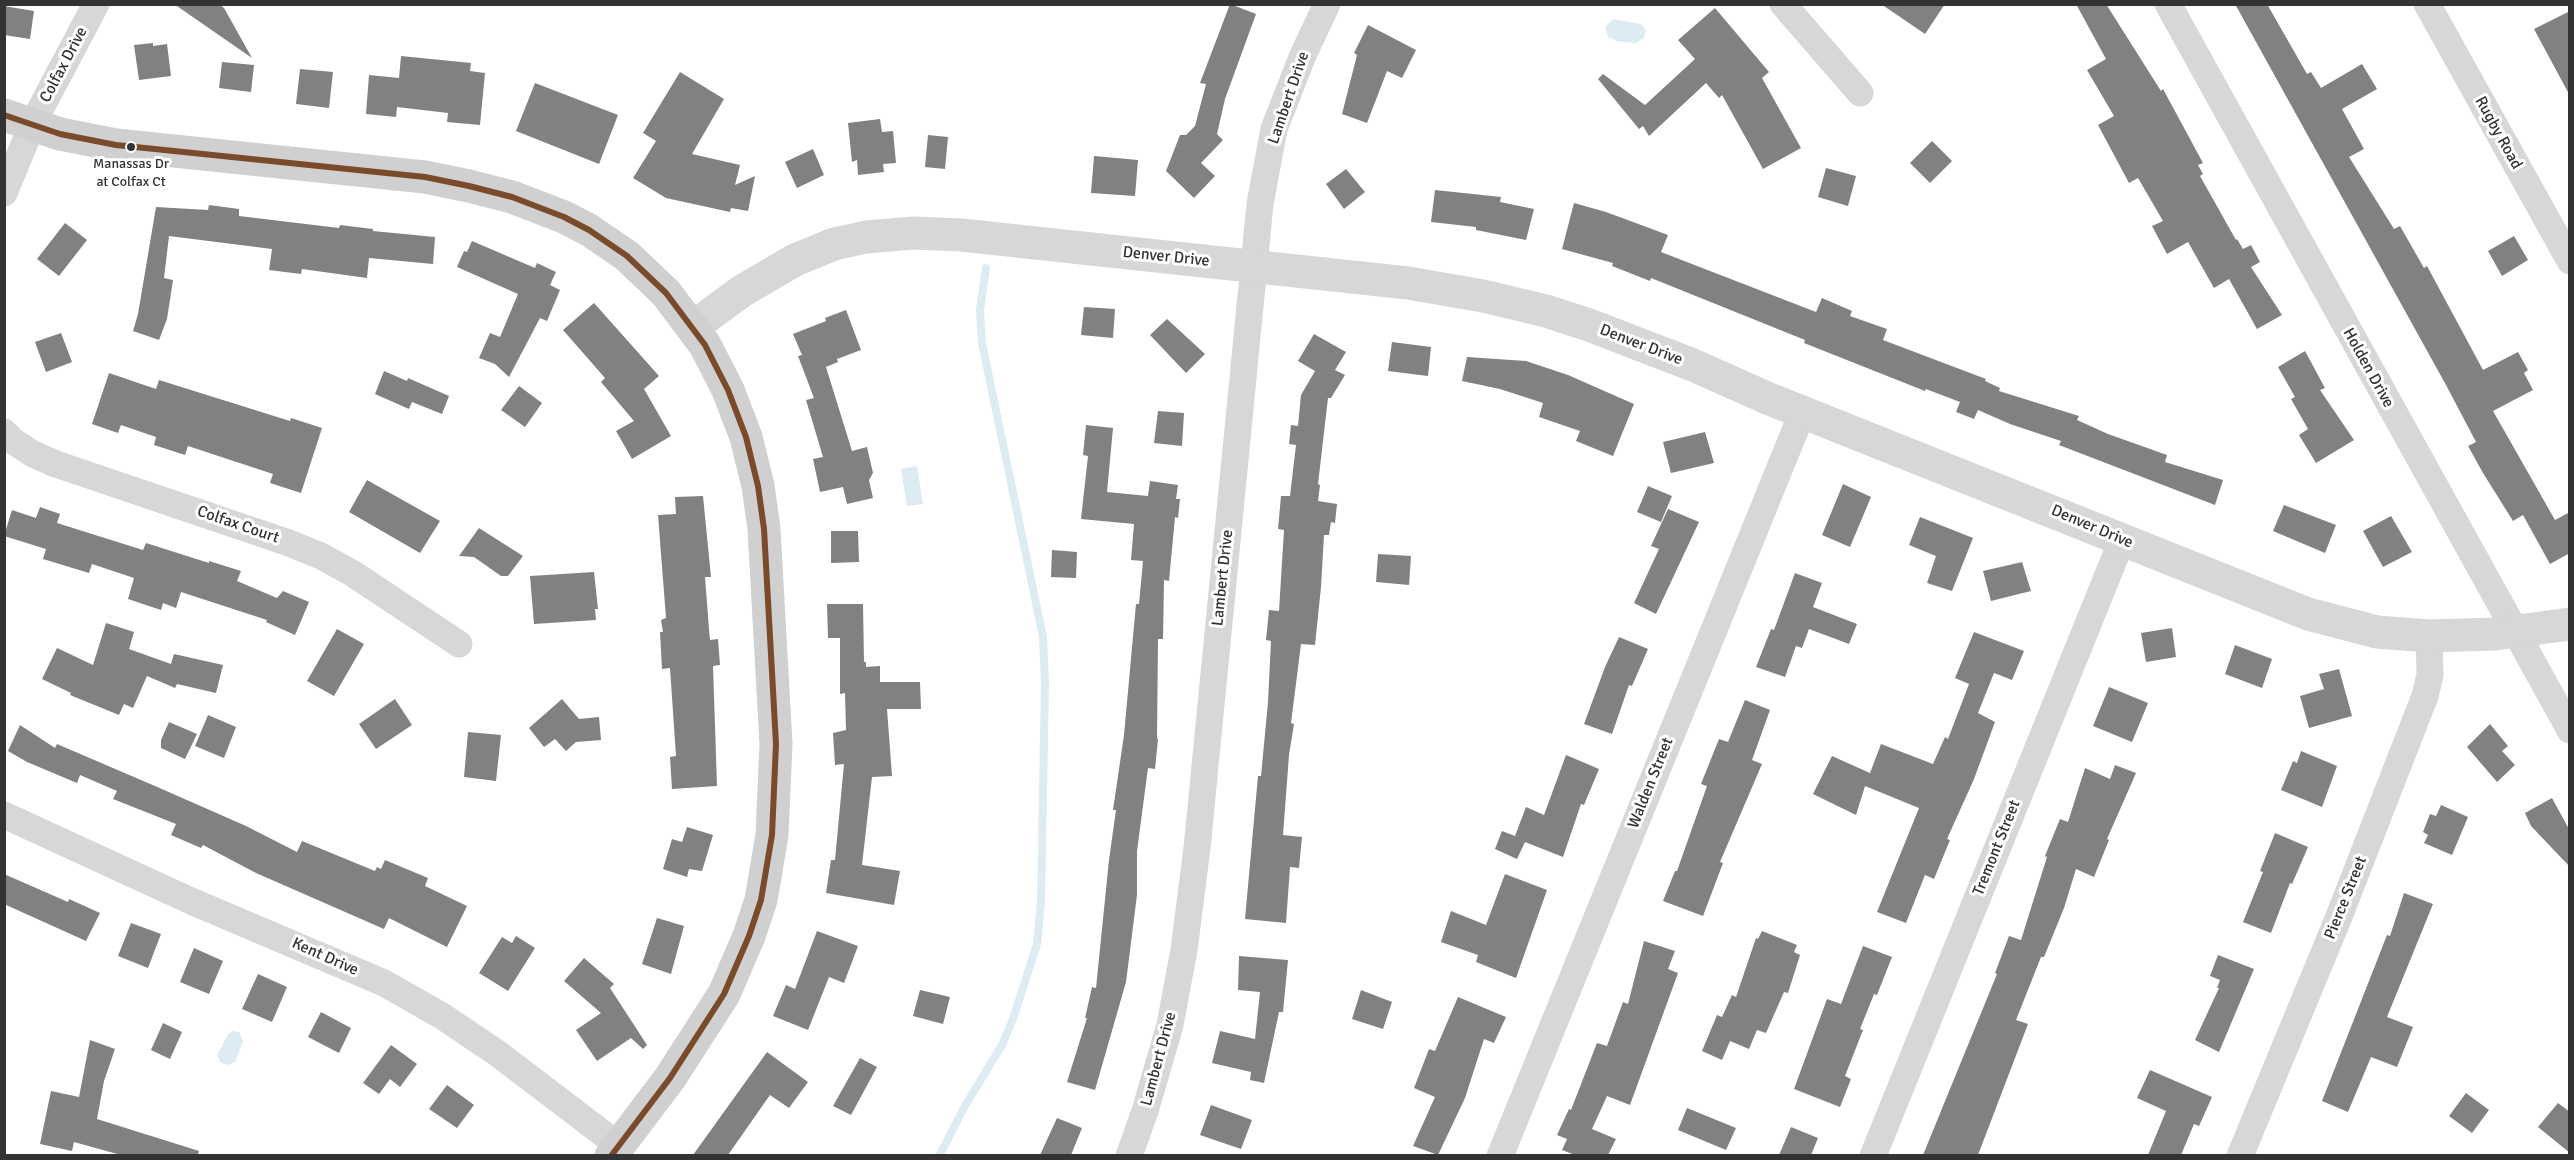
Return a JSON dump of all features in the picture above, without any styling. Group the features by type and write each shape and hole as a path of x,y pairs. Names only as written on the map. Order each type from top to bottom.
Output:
{"main road":[{"path":"18,120 60,134 116,145 425,177 512,197 581,226 627,256 666,293 705,345 728,390 746,437 758,486 764,529 776,744 772,835 761,900 749,936 724,994 670,1078 614,1150"}],"street":[{"name":"Colfax Drive","path":"18,120 96,4"},
{"name":"Lambert Drive","path":"1129,1155 1145,1111 1167,1036 1184,950 1197,848 1260,204 1274,129 1303,55 1327,4"},
{"path":"1783,4 1860,93"},
{"name":"Holden Drive","path":"2168,4 2570,730"},
{"name":"Rugby Road","path":"2427,4 2570,261"},
{"path":"4,193 18,120"},
{"name":"Denver Drive","path":"693,327 742,291 795,260 834,244 866,237 913,232 1253,266 1408,284 1484,296 1546,311 1693,365 2308,614 2377,632 2429,636 2515,633 2570,624"},
{"name":"Walden Street","path":"1500,1155 1803,411"},
{"name":"Colfax Court","path":"4,432 33,454 56,464 321,556 352,573 459,645"},
{"name":"Tremont Street","path":"1873,1155 2122,540"},
{"name":"Pierce Street","path":"2240,1155 2338,919 2426,696 2430,675 2429,636"},
{"name":"Kent Drive","path":"4,815 191,901 384,983 442,1016 497,1053 614,1150"}],"shaded area":[{"path":"1613,19 1641,24 1646,30 1644,38 1636,43 1616,41 1608,37 1605,27"},
{"path":"917,466 923,504 907,506 901,469"},
{"path":"233,1031 239,1032 243,1041 235,1062 227,1065 220,1062 217,1055 228,1034"}],"building":[{"path":"174,4 219,4 224,8 252,58"},
{"path":"1230,4 1256,14 1225,99 1217,134 1223,140 1201,163 1215,176 1194,198 1166,171 1180,135 1186,135 1195,126 1206,84 1200,83"},
{"path":"1881,4 1945,4 1925,34"},
{"path":"2076,4 2106,4 2161,91 2163,89 2203,163 2198,165 2203,174 2200,176 2236,240 2243,249 2251,245 2260,262 2251,267 2282,315 2257,329 2229,279 2214,288 2188,242 2167,254 2152,226 2163,221 2138,178 2129,183 2098,125 2114,116 2087,70 2106,59"},
{"path":"2235,4 2267,4 2307,74 2311,72 2321,88 2362,64 2377,89 2342,109 2364,149 2349,157 2394,229 2400,226 2424,268 2427,266 2483,370 2518,352 2528,370 2524,373 2533,390 2493,411 2555,520 2570,512 2570,553 2550,564 2523,515 2513,521 2483,473 2468,446 2476,442 2446,385"},
{"path":"4,6 34,11 30,39 4,35"},
{"path":"1715,8 1769,72 1762,78 1801,148 1763,169 1722,95 1719,98 1706,83 1649,136 1643,126 1639,129 1598,79 1603,74 1645,105 1695,59 1678,40"},
{"path":"2570,11 2570,96 2534,29"},
{"path":"1368,25 1416,50 1402,78 1387,71 1367,123 1342,114 1357,55 1354,53"},
{"path":"153,43 153,46 167,44 171,76 139,80 134,45"},
{"path":"401,56 471,63 470,71 485,73 480,125 447,122 448,113 397,107 396,117 366,114 369,75 399,78"},
{"path":"222,62 254,65 251,92 219,88"},
{"path":"300,69 333,72 329,108 296,104"},
{"path":"680,72 724,99 692,154 740,165 735,185 755,176 748,211 731,208 730,212 666,198 633,178 656,141 643,133"},
{"path":"535,83 618,115 599,164 516,131"},
{"path":"880,119 882,132 893,131 896,163 883,164 884,172 858,175 857,160 852,162 848,123"},
{"path":"928,135 948,137 945,169 925,167"},
{"path":"1932,141 1952,161 1930,183 1910,163"},
{"path":"813,149 824,175 797,188 785,162"},
{"path":"1094,156 1138,160 1135,196 1091,193"},
{"path":"1826,168 1856,176 1848,206 1818,197"},
{"path":"1346,169 1365,192 1344,209 1326,184"},
{"path":"1435,190 1501,197 1500,202 1534,209 1526,240 1476,230 1476,227 1431,222"},
{"path":"1574,203 1668,235 1661,252 1816,312 1822,298 1852,311 1850,316 1887,329 1883,340 1986,379 1985,381 2000,388 1999,391 2079,416 2077,420 2108,434 2167,455 2165,462 2223,480 2215,505 2059,445 2061,441 2010,424 1978,410 1974,419 1956,412 1960,402 1926,389 1925,391 1804,343 1805,340 1651,278 1650,281 1612,266 1613,263 1562,249"},
{"path":"209,205 239,209 239,216 339,228 340,225 373,229 373,231 435,237 433,264 369,258 367,278 302,269 301,274 269,270 272,249 169,236 164,278 173,280 167,319 159,340 133,331 138,314 156,207 208,210"},
{"path":"65,223 87,240 59,276 37,259"},
{"path":"2514,236 2528,260 2502,276 2488,251"},
{"path":"472,241 535,268 537,263 556,272 550,285 560,290 547,321 540,318 509,377 495,364 479,358 490,333 500,337 518,294 457,267 464,251 467,252"},
{"path":"594,303 659,376 644,389 671,436 632,459 616,431 634,421 601,382 605,378 563,330"},
{"path":"1084,307 1115,309 1113,338 1081,335"},
{"path":"846,310 861,350 837,359 838,362 826,367 852,451 867,447 873,473 869,480 873,498 847,504 843,487 820,492 813,459 823,457 806,400 814,398 798,356 802,355 793,334"},
{"path":"1167,319 1205,354 1186,373 1150,335"},
{"path":"61,333 72,362 46,372 35,342"},
{"path":"1314,334 1346,352 1335,370 1345,375 1331,398 1328,398 1318,501 1337,504 1335,523 1331,522 1329,535 1324,535 1315,645 1301,644 1291,723 1294,724 1289,755 1283,835 1302,837 1299,868 1290,867 1286,923 1245,919 1258,776 1261,776 1268,702 1271,641 1266,640 1269,610 1279,611 1284,530 1278,529 1281,496 1290,496 1296,445 1289,444 1291,425 1298,426 1301,395 1315,371 1298,361"},
{"path":"1392,342 1431,347 1428,376 1388,371"},
{"path":"2305,351 2325,388 2320,390 2354,440 2316,463 2299,435 2308,429 2291,399 2295,397 2278,367"},
{"path":"1467,357 1526,361 1568,375 1634,404 1613,456 1576,441 1580,431 1539,417 1543,403 1500,389 1462,381"},
{"path":"384,371 407,381 408,378 449,396 442,414 412,402 409,409 375,394"},
{"path":"109,373 156,389 159,380 290,421 291,418 322,428 301,493 270,483 273,474 188,446 185,455 154,445 156,437 121,425 118,433 92,424"},
{"path":"519,386 542,403 525,427 501,410"},
{"path":"1158,411 1184,413 1182,446 1154,443"},
{"path":"1086,425 1113,428 1107,492 1148,496 1150,481 1178,485 1176,499 1180,499 1178,518 1175,517 1169,581 1164,580 1163,639 1158,639 1158,739 1155,769 1148,768 1137,851 1137,895 1126,982 1095,1090 1067,1082 1087,1018 1085,1018 1092,987 1096,988 1116,810 1113,810 1124,735 1136,604 1139,604 1143,561 1131,560 1134,524 1081,519 1088,456 1083,455"},
{"path":"1705,432 1714,463 1671,473 1663,442"},
{"path":"367,480 440,521 420,553 349,512"},
{"path":"1843,484 1871,497 1850,547 1822,535"},
{"path":"1648,486 1672,496 1661,522 1637,512"},
{"path":"703,496 711,577 705,577 710,640 718,639 720,665 713,666 717,786 672,789 670,757 676,756 670,668 662,669 660,632 663,632 661,620 666,618 658,515 676,514 675,497"},
{"path":"2284,505 2336,525 2325,553 2273,531"},
{"path":"40,507 60,514 57,523 143,550 146,543 241,571 237,581 277,598 283,591 309,602 295,635 266,622 267,620 181,592 176,608 163,603 161,610 128,599 134,578 92,564 89,573 43,559 46,549 4,536 12,510 36,518"},
{"path":"1668,509 1699,522 1656,614 1634,603 1659,549 1651,546"},
{"path":"2391,516 2412,552 2383,567 2363,531"},
{"path":"1920,517 1973,538 1952,591 1927,583 1936,556 1909,545"},
{"path":"479,528 523,556 508,576 501,576 474,557 459,556"},
{"path":"831,531 858,531 859,562 831,563"},
{"path":"1052,550 1077,552 1076,578 1051,577"},
{"path":"1378,554 1411,556 1409,585 1376,582"},
{"path":"2022,562 2031,591 1991,601 1983,571"},
{"path":"594,572 598,609 595,609 596,620 534,624 530,576"},
{"path":"1795,573 1822,583 1813,607 1857,624 1849,644 1809,629 1802,648 1796,646 1785,677 1756,667 1771,629 1774,630"},
{"path":"827,604 863,604 864,662 866,662 866,667 880,666 880,682 920,682 921,709 887,709 892,776 872,777 862,865 900,871 894,905 826,893 831,860 835,860 844,764 835,765 833,733 846,730 845,693 840,694 840,638 828,638"},
{"path":"106,623 134,632 129,649 171,664 174,654 223,665 216,693 177,684 175,688 147,676 133,708 124,704 119,715 70,695 71,693 42,679 57,648 93,665"},
{"path":"2172,628 2176,657 2146,662 2141,633"},
{"path":"337,629 364,644 334,696 307,681"},
{"path":"1974,632 2024,651 2012,680 1994,673 1978,713 1995,722 1974,779 1947,839 1950,840 1934,879 1925,875 1906,923 1877,912 1919,808 1865,786 1856,815 1813,794 1832,756 1870,773 1881,744 1933,764 1945,737 1948,739 1969,684 1955,678"},
{"path":"1619,637 1648,649 1632,686 1629,685 1612,734 1584,724"},
{"path":"2235,645 2272,659 2262,688 2225,674"},
{"path":"2339,669 2352,716 2309,728 2300,696 2324,689 2319,674"},
{"path":"2109,687 2148,703 2132,742 2093,726"},
{"path":"395,699 412,725 376,749 359,724"},
{"path":"562,699 579,719 599,717 601,740 576,742 566,751 555,739 544,747 529,728"},
{"path":"1745,700 1770,710 1752,760 1762,764 1720,862 1723,863 1703,916 1663,901 1675,871 1677,871 1707,786 1701,784 1719,739 1728,742"},
{"path":"208,715 236,727 224,758 195,746"},
{"path":"169,722 197,734 185,759 161,748 161,740"},
{"path":"2490,724 2508,746 2502,751 2515,765 2497,782 2467,747"},
{"path":"20,725 55,748 57,744 155,786 246,826 297,852 302,841 375,871 377,867 381,869 385,860 428,878 425,886 467,906 447,947 389,918 384,929 256,873 203,845 201,848 171,835 176,824 113,799 117,791 80,775 77,783 27,762 8,751"},
{"path":"468,732 501,735 496,781 464,777"},
{"path":"2301,751 2337,766 2322,807 2281,790 2293,761 2297,763"},
{"path":"1566,755 1599,769 1584,805 1581,804 1563,857 1525,842 1517,859 1495,849 1502,831 1515,836 1526,807 1544,815"},
{"path":"2115,765 2136,773 2107,839 2109,840 2094,877 2076,869 2064,908 2044,957 2041,957 2016,1020 2028,1024 1978,1155 1923,1155 1997,974 1995,973 2009,936 2021,940 2047,857 2045,856 2060,819 2068,822 2085,768 2110,779"},
{"path":"2552,798 2570,831 2570,867 2531,826 2525,813"},
{"path":"2441,805 2468,817 2452,855 2424,843 2428,835 2423,832 2430,814 2436,816"},
{"path":"687,827 713,835 702,871 689,869 687,877 663,869 672,839 682,842"},
{"path":"2275,833 2308,847 2292,884 2290,883 2271,933 2243,922 2263,872 2260,871"},
{"path":"4,874 68,902 69,899 100,913 86,941 4,904"},
{"path":"1505,874 1547,890 1516,978 1476,962 1478,955 1441,942 1451,911 1486,925"},
{"path":"2404,893 2433,904 2387,1017 2413,1027 2397,1067 2371,1057 2348,1112 2322,1101 2387,935 2390,936"},
{"path":"657,918 684,926 671,974 642,964"},
{"path":"131,923 161,934 148,968 118,956"},
{"path":"817,931 858,946 844,983 829,977 808,1030 773,1016 786,985 795,989"},
{"path":"1762,931 1797,945 1794,952 1800,955 1788,993 1784,992 1766,1033 1757,1030 1749,1049 1730,1041 1722,1060 1702,1051 1717,1015 1722,1017 1732,995 1736,997 1756,938 1758,939"},
{"path":"516,936 535,948 508,991 479,973 502,937 512,943"},
{"path":"1644,941 1675,951 1668,969 1678,973 1630,1105 1607,1096 1592,1129 1616,1139 1608,1155 1575,1155 1562,1150 1567,1139 1557,1135 1569,1109 1571,1110 1597,1043 1607,1046 1623,1002 1628,1004"},
{"path":"1863,946 1892,957 1860,1029 1863,1030 1845,1076 1851,1079 1840,1107 1794,1089 1827,999 1841,1004"},
{"path":"194,948 223,961 209,994 180,982"},
{"path":"2218,955 2254,969 2219,1052 2195,1040 2219,988 2217,988 2220,980 2210,976"},
{"path":"1239,956 1288,960 1283,1012 1279,1012 1264,1083 1250,1080 1251,1072 1212,1063 1220,1031 1255,1039 1260,992 1238,990"},
{"path":"584,958 614,984 610,988 647,1045 643,1049 631,1038 597,1061 576,1030 601,1013 564,981"},
{"path":"258,974 287,987 272,1022 242,1009"},
{"path":"920,990 950,997 943,1024 913,1016"},
{"path":"1361,990 1392,1002 1383,1029 1352,1019"},
{"path":"1458,997 1506,1017 1494,1043 1484,1039 1465,1098 1438,1155 1413,1146 1435,1097 1414,1088 1429,1049 1435,1051"},
{"path":"321,1012 351,1028 339,1053 308,1037"},
{"path":"163,1023 182,1032 170,1059 151,1050"},
{"path":"90,1040 115,1049 104,1081 97,1119 199,1151 198,1155 121,1155 74,1142 72,1151 40,1144 51,1091 79,1097"},
{"path":"391,1045 417,1064 400,1087 390,1079 379,1094 363,1083"},
{"path":"767,1052 808,1082 789,1108 770,1095 728,1155 693,1155"},
{"path":"860,1058 877,1067 851,1115 833,1106"},
{"path":"2150,1070 2212,1097 2199,1126 2194,1124 2181,1155 2148,1155 2166,1111 2137,1098"},
{"path":"447,1085 474,1105 457,1128 429,1109"},
{"path":"2466,1093 2489,1110 2472,1133 2449,1116"},
{"path":"2558,1103 2570,1112 2570,1153 2538,1127"},
{"path":"1211,1105 1252,1120 1241,1149 1200,1135"},
{"path":"1687,1108 1736,1128 1726,1150 1678,1130"},
{"path":"1057,1118 1082,1128 1071,1155 1040,1155"},
{"path":"1791,1127 1818,1138 1811,1155 1779,1155"}],"waterway":[{"path":"939,1156 966,1104 1002,1045 1013,1019 1037,944 1041,902 1045,683 1043,637 982,343 980,310 986,268"}],"transit line":[{"path":"4,115 60,134 116,145 425,177 512,197 564,217 589,230 627,256 666,293 705,345 728,390 746,437 758,486 764,529 776,744 772,835 761,900 749,936 724,994 670,1078 611,1156"}],"place":[{"name":"Manassas Dr at Colfax Ct","path":"131,147"}]}
